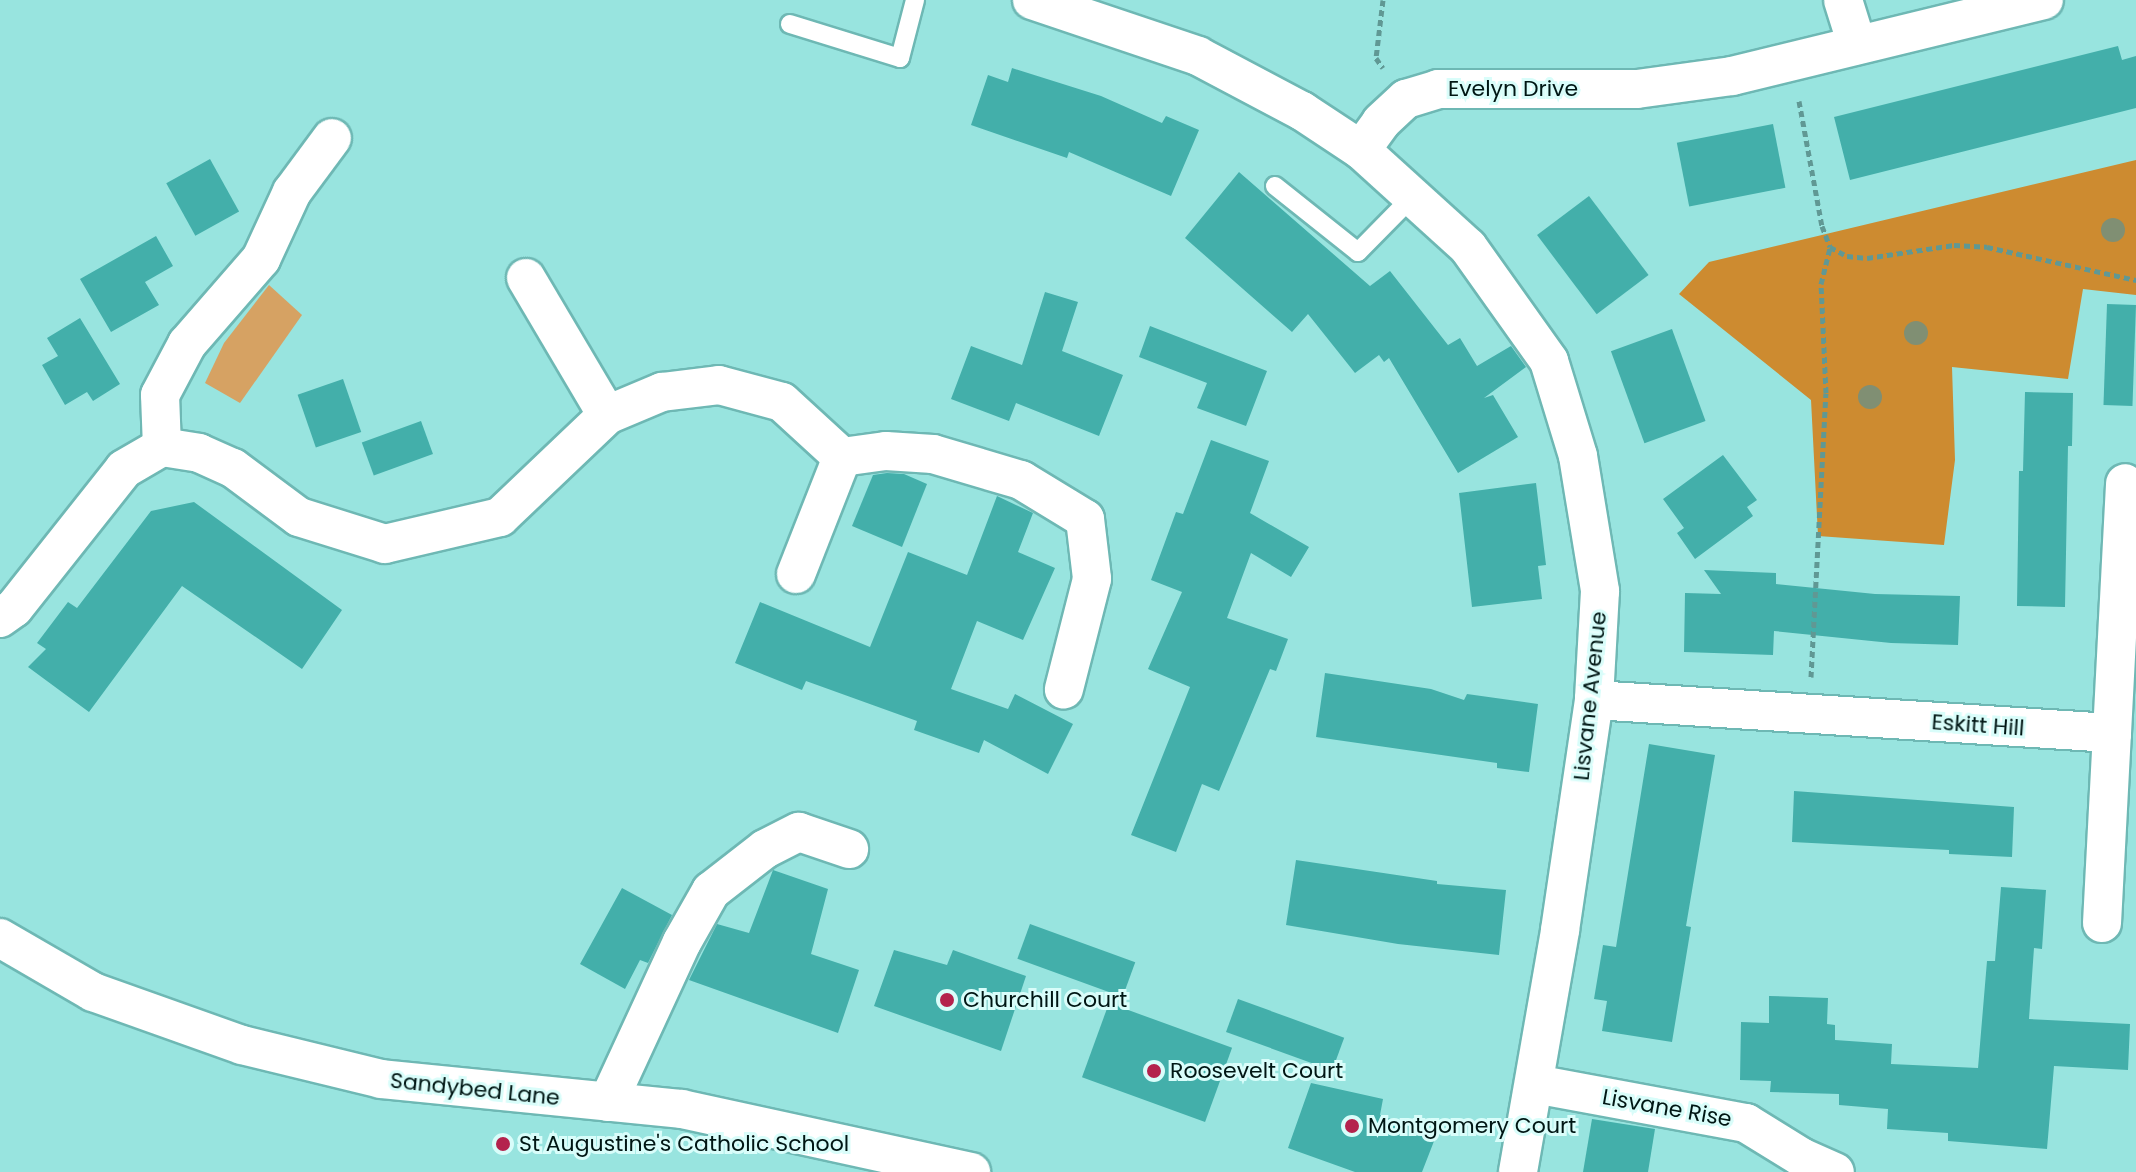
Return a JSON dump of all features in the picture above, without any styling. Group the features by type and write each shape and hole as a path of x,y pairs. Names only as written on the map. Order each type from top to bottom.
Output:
{"street":[{"path":"1032,0 1198,56 1302,111 1361,150"},
{"path":"1843,0 1857,45"},
{"name":"Evelyn Drive","path":"1361,150 1381,122 1406,99 1438,89 1637,89 1732,76 2044,0"},
{"path":"162,447 160,395 187,344 261,259 292,192 332,138"},
{"name":"Lisvane Avenue","path":"1361,150 1468,247 1549,361 1578,456 1600,591 1594,700 1535,1084 1518,1172"},
{"path":"526,278 607,415"},
{"path":"0,618 14,608 124,469 162,447 199,453 233,468 299,517 385,544 500,517 607,415 662,392 719,385 782,402 842,457"},
{"path":"842,457 886,451 933,454 1021,480 1085,519 1092,579 1064,689"},
{"path":"796,574 842,457"},
{"path":"2102,923 2125,483"},
{"name":"Eskitt Hill","path":"1594,700 2112,733"},
{"path":"608,1102 682,942 711,891 765,849 799,832 849,849"},
{"name":"Sandybed Lane","path":"0,938 93,992 242,1045 381,1079 682,1109 971,1172"},
{"name":"Lisvane Rise","path":"1535,1084 1746,1123 1801,1157 1835,1172"}],"lane":[{"path":"790,24 900,58 915,0"},
{"path":"1275,186 1358,252 1412,197"}],"path":[{"path":"1383,0 1376,58 1406,99"},
{"path":"1794,60 1822,226 1830,247 1821,284 1826,393 1809,714"},
{"path":"1830,247 1847,256 1867,258 1954,245 1987,247 2136,280"}],"shaded area":[{"path":"2136,160 2136,295 2083,289 2068,379 1952,367 1955,460 1944,545 1818,536 1811,400 1679,294 1709,262"},
{"path":"269,285 302,315 240,403 205,383 224,343"}],"building":[{"path":"2118,46 2122,60 2136,56 2136,108 1850,180 1834,117"},
{"path":"1012,68 1101,96 1162,123 1166,116 1199,130 1171,196 1069,152 1067,158 971,125 988,75 1008,82"},
{"path":"1773,124 1785,188 1689,207 1677,143"},
{"path":"210,159 239,211 195,236 166,183"},
{"path":"1239,172 1370,286 1390,271 1448,345 1460,338 1477,366 1511,346 1526,367 1484,398 1493,395 1518,437 1458,473 1389,358 1384,362 1379,355 1355,373 1308,314 1292,332 1185,238"},
{"path":"1589,196 1649,275 1597,314 1537,235"},
{"path":"156,236 173,266 145,282 159,305 111,332 80,279"},
{"path":"1045,292 1078,302 1062,351 1123,375 1099,436 1016,403 1009,421 951,399 971,346 1022,365"},
{"path":"2107,304 2136,305 2132,406 2103,405"},
{"path":"80,318 120,384 93,401 87,392 65,405 42,365 58,356 47,338"},
{"path":"1150,326 1267,371 1246,426 1197,408 1207,383 1139,357"},
{"path":"1672,329 1706,421 1644,443 1611,351"},
{"path":"343,379 361,432 316,448 298,395"},
{"path":"2025,392 2073,393 2072,446 2068,446 2065,607 2017,606 2019,471 2023,471"},
{"path":"421,421 433,454 374,475 362,443"},
{"path":"1211,440 1269,461 1250,513 1309,547 1291,577 1251,553 1227,618 1288,639 1276,671 1270,669 1219,791 1202,784 1176,852 1131,835 1190,687 1148,669 1182,592 1151,580 1176,512 1183,514"},
{"path":"1723,455 1757,500 1747,507 1753,516 1695,559 1677,533 1684,528 1663,499"},
{"path":"904,474 927,484 902,547 852,526 873,475"},
{"path":"1536,483 1546,565 1538,566 1542,599 1472,607 1459,493"},
{"path":"997,496 1033,513 1018,552 1055,568 1023,640 977,621 951,689 1008,709 1015,694 1073,724 1048,774 984,740 979,753 914,730 917,721 806,681 802,690 735,663 760,602 870,647 908,552 967,575"},
{"path":"194,502 342,610 302,669 182,586 89,712 28,667 46,649 37,643 68,602 77,608 151,511"},
{"path":"1704,570 1776,573 1776,584 1875,594 1960,596 1958,645 1891,643 1774,631 1773,655 1684,652 1685,593 1721,594"},
{"path":"1325,673 1431,689 1464,700 1467,694 1538,704 1529,772 1497,768 1497,763 1316,737"},
{"path":"1649,744 1715,755 1686,926 1691,927 1672,1042 1602,1031 1607,1001 1594,999 1603,945 1616,947"},
{"path":"1794,791 2014,807 2012,857 1949,854 1949,850 1792,842"},
{"path":"1296,860 1437,881 1437,884 1506,890 1499,955 1398,944 1286,925"},
{"path":"773,870 828,889 811,954 859,970 838,1033 689,980 717,924 749,933"},
{"path":"2001,887 2046,890 2042,949 2034,948 2029,1019 2130,1024 2128,1070 2054,1066 2047,1149 1948,1141 1948,1133 1887,1129 1888,1109 1839,1105 1839,1094 1770,1092 1771,1081 1740,1080 1741,1022 1769,1023 1769,996 1828,998 1827,1024 1835,1025 1835,1040 1892,1044 1891,1064 1978,1068 1987,961 1995,961"},
{"path":"622,888 672,915 648,963 640,960 625,989 580,964"},
{"path":"1030,924 1135,962 1123,997 1017,959"},
{"name":"Churchill Court","path":"894,950 947,965 953,950 1026,976 1001,1051 874,1006"},
{"path":"1238,999 1344,1038 1332,1071 1226,1032"},
{"name":"Roosevelt Court","path":"1109,1003 1232,1048 1205,1122 1082,1077"},
{"name":"Montgomery Court","path":"1311,1083 1383,1099 1380,1115 1436,1136 1422,1172 1355,1172 1288,1148"},
{"path":"1592,1119 1655,1129 1648,1172 1583,1172"}],"place":[{"name":"Churchill Court","path":"947,1000"},
{"name":"Roosevelt Court","path":"1154,1071"},
{"name":"Montgomery Court","path":"1352,1126"},
{"name":"St Augustine's Catholic School","path":"503,1144"}]}
